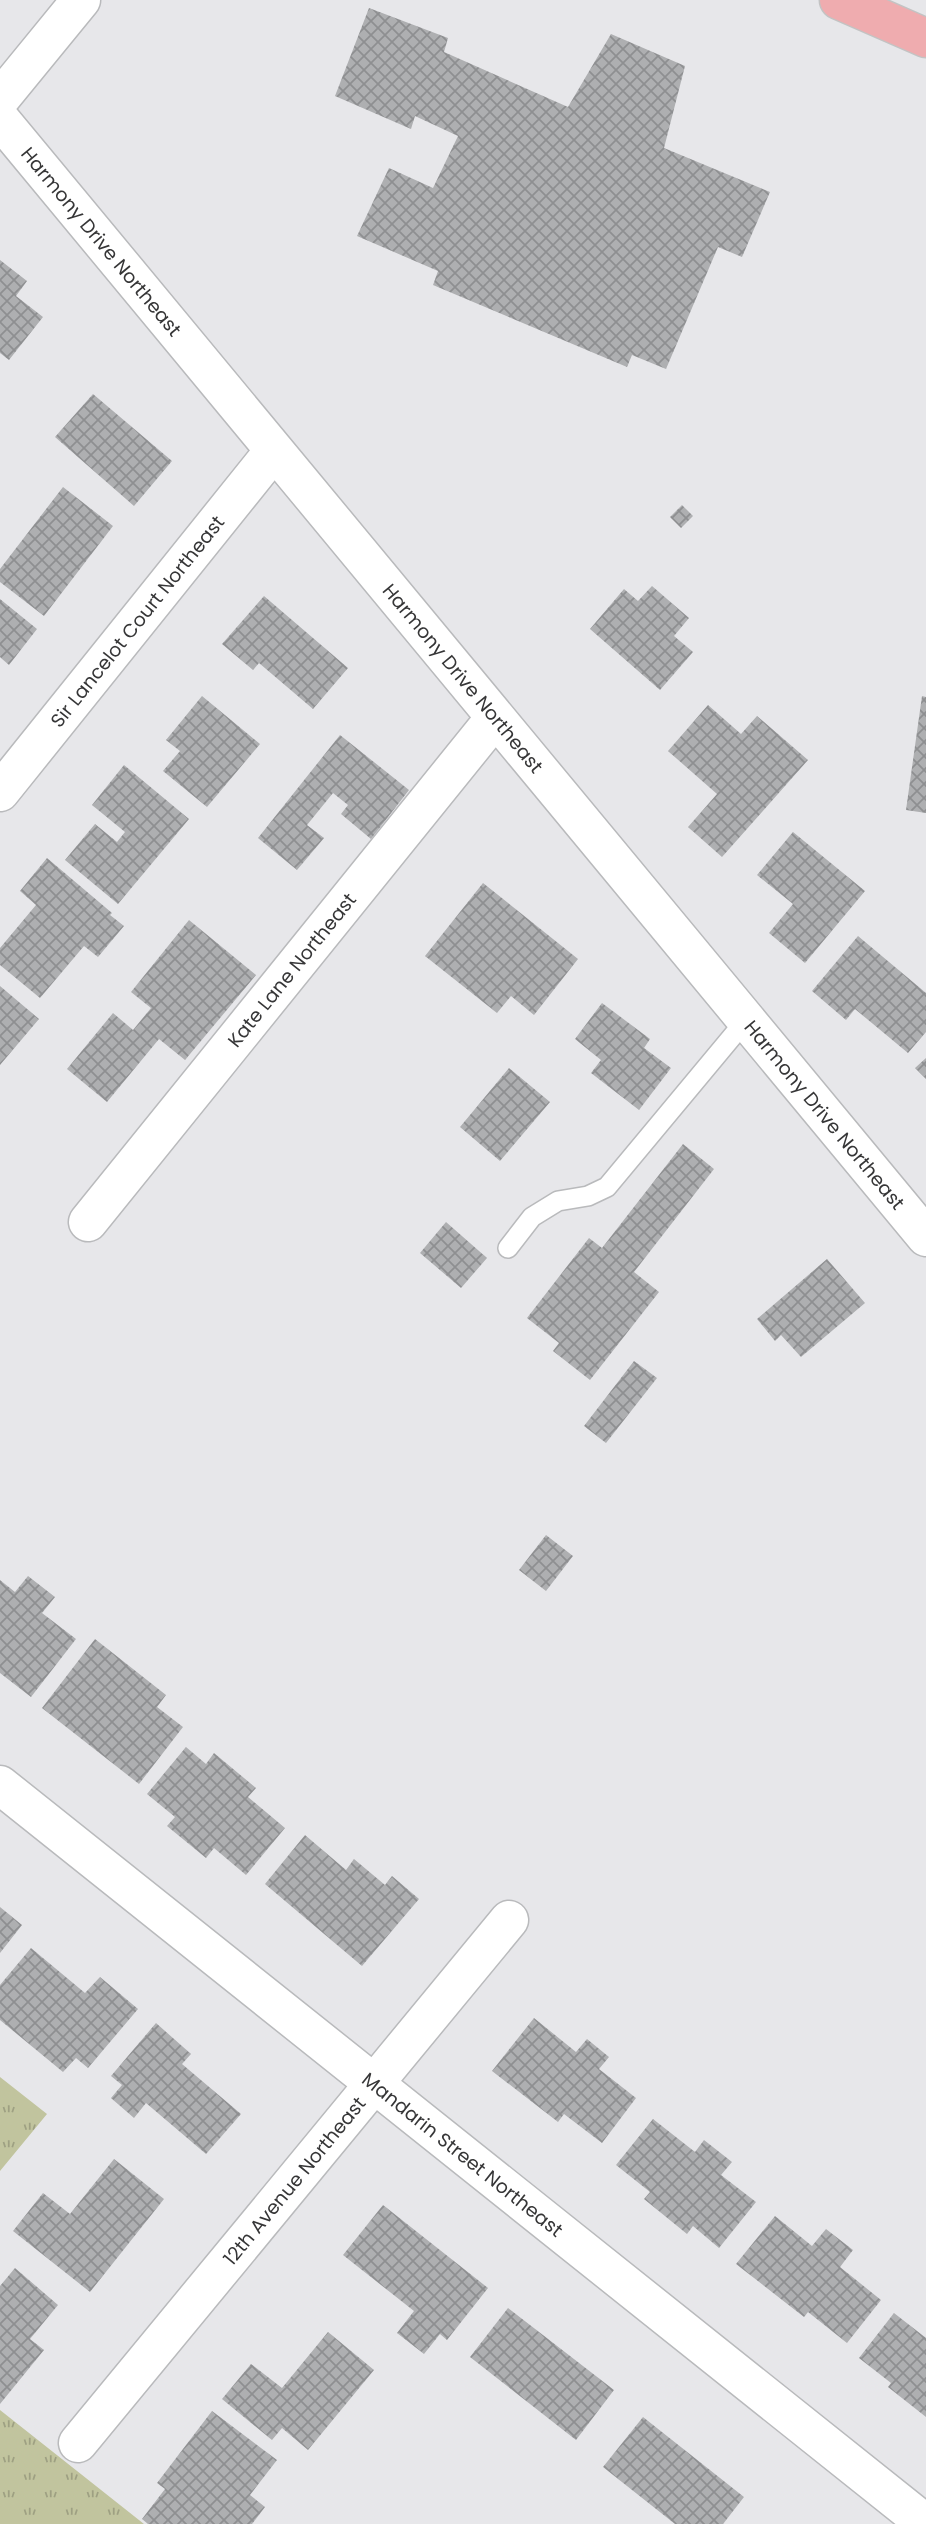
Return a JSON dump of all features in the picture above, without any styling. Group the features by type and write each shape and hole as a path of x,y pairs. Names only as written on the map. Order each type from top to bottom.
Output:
{"main road":[{"path":"839,0 926,38"}],"street":[{"path":"0,99 81,0"},
{"name":"Harmony Drive Northeast","path":"0,119 926,1237"},
{"name":"Sir Lancelot Court Northeast","path":"0,792 274,452"},
{"name":"Kate Lane Northeast","path":"88,1222 495,718"},
{"name":"Mandarin Street Northeast","path":"0,1785 926,2524"},
{"name":"12th Avenue Northeast","path":"78,2444 509,1920"}],"lane":[{"path":"508,1248 532,1217 558,1201 588,1196 607,1187 746,1020"}],"green space":[{"path":"0,2077 47,2114 0,2171"},
{"path":"0,2410 144,2524 0,2524"}],"building":[{"path":"369,8 448,38 444,52 568,107 611,34 685,66 664,148 770,192 742,257 718,247 666,369 632,355 627,367 433,285 438,271 357,236 389,168 433,188 458,136 415,116 411,129 335,96"},
{"path":"0,260 27,281 16,296 43,317 9,360 0,353"},
{"path":"93,394 172,461 134,506 55,437"},
{"path":"63,487 113,526 44,616 0,582 0,569"},
{"path":"682,505 693,516 681,528 670,517"},
{"path":"652,586 689,618 674,636 693,652 660,690 590,629 624,589 638,601"},
{"path":"264,596 348,668 313,709 259,663 253,670 222,644"},
{"path":"0,599 37,629 9,665 0,657"},
{"path":"202,696 260,744 207,807 163,771 180,751 166,740"},
{"path":"922,696 926,697 926,813 906,810"},
{"path":"708,705 741,734 757,716 808,760 722,857 688,827 717,794 668,751"},
{"path":"340,735 409,790 371,839 341,814 348,805 333,793 307,825 324,838 297,870 258,838"},
{"path":"124,765 189,819 118,904 65,860 95,824 117,842 125,832 92,805"},
{"path":"793,832 865,891 805,963 769,933 793,904 757,875"},
{"path":"47,858 124,926 98,957 84,946 40,998 0,965 0,948 36,905 20,891"},
{"path":"483,883 578,959 534,1015 511,996 497,1013 425,956"},
{"path":"189,920 256,975 185,1060 159,1039 107,1102 67,1069 113,1013 133,1030 151,1008 131,992"},
{"path":"858,936 926,993 926,1032 908,1053 855,1009 846,1020 812,991"},
{"path":"0,986 39,1019 0,1065"},
{"path":"602,1003 650,1039 644,1048 671,1068 639,1110 591,1073 601,1060 575,1039"},
{"path":"926,1058 926,1079 915,1068"},
{"path":"509,1068 550,1102 500,1161 460,1127"},
{"path":"683,1144 714,1169 634,1272 659,1292 590,1380 553,1351 559,1343 527,1318 589,1238 602,1248"},
{"path":"446,1222 487,1258 461,1288 420,1253"},
{"path":"827,1259 865,1303 801,1357 781,1335 775,1341 757,1319"},
{"path":"634,1361 657,1378 606,1443 584,1426"},
{"path":"546,1535 573,1556 546,1591 519,1570"},
{"path":"28,1576 55,1597 42,1613 76,1639 31,1697 0,1673 0,1580 15,1592"},
{"path":"95,1639 166,1695 157,1707 183,1727 139,1784 42,1708"},
{"path":"186,1747 206,1764 214,1753 256,1788 248,1797 285,1828 246,1875 214,1848 206,1858 167,1826 175,1817 147,1794"},
{"path":"305,1835 346,1870 354,1859 385,1885 392,1876 419,1899 362,1966 265,1884"},
{"path":"0,1907 22,1925 0,1953"},
{"path":"31,1948 85,1993 100,1977 138,2009 88,2068 76,2058 63,2072 0,2020 0,1985"},
{"path":"534,2018 576,2052 587,2039 609,2057 599,2069 636,2098 602,2143 564,2114 558,2122 492,2071"},
{"path":"156,2023 191,2054 182,2064 241,2114 206,2154 146,2103 134,2118 111,2098 122,2085 111,2076"},
{"path":"653,2119 695,2152 704,2140 732,2162 721,2175 756,2202 719,2248 693,2226 687,2234 644,2199 650,2192 616,2165"},
{"path":"114,2159 164,2199 90,2292 13,2231 43,2193 70,2214"},
{"path":"383,2205 488,2288 447,2340 440,2334 424,2354 397,2333 414,2311 343,2255"},
{"path":"775,2216 812,2246 826,2229 853,2250 840,2267 881,2300 847,2343 808,2312 804,2317 736,2264"},
{"path":"15,2268 58,2305 30,2339 44,2350 0,2404 0,2286"},
{"path":"508,2308 614,2390 576,2440 470,2357"},
{"path":"894,2313 926,2338 926,2417 888,2387 891,2383 859,2358"},
{"path":"328,2332 374,2370 308,2450 282,2428 272,2440 222,2399 251,2364 282,2388"},
{"path":"212,2411 277,2460 250,2495 265,2507 252,2524 148,2524 142,2519 165,2489 157,2483"},
{"path":"643,2417 744,2497 723,2524 675,2524 603,2467"}]}
